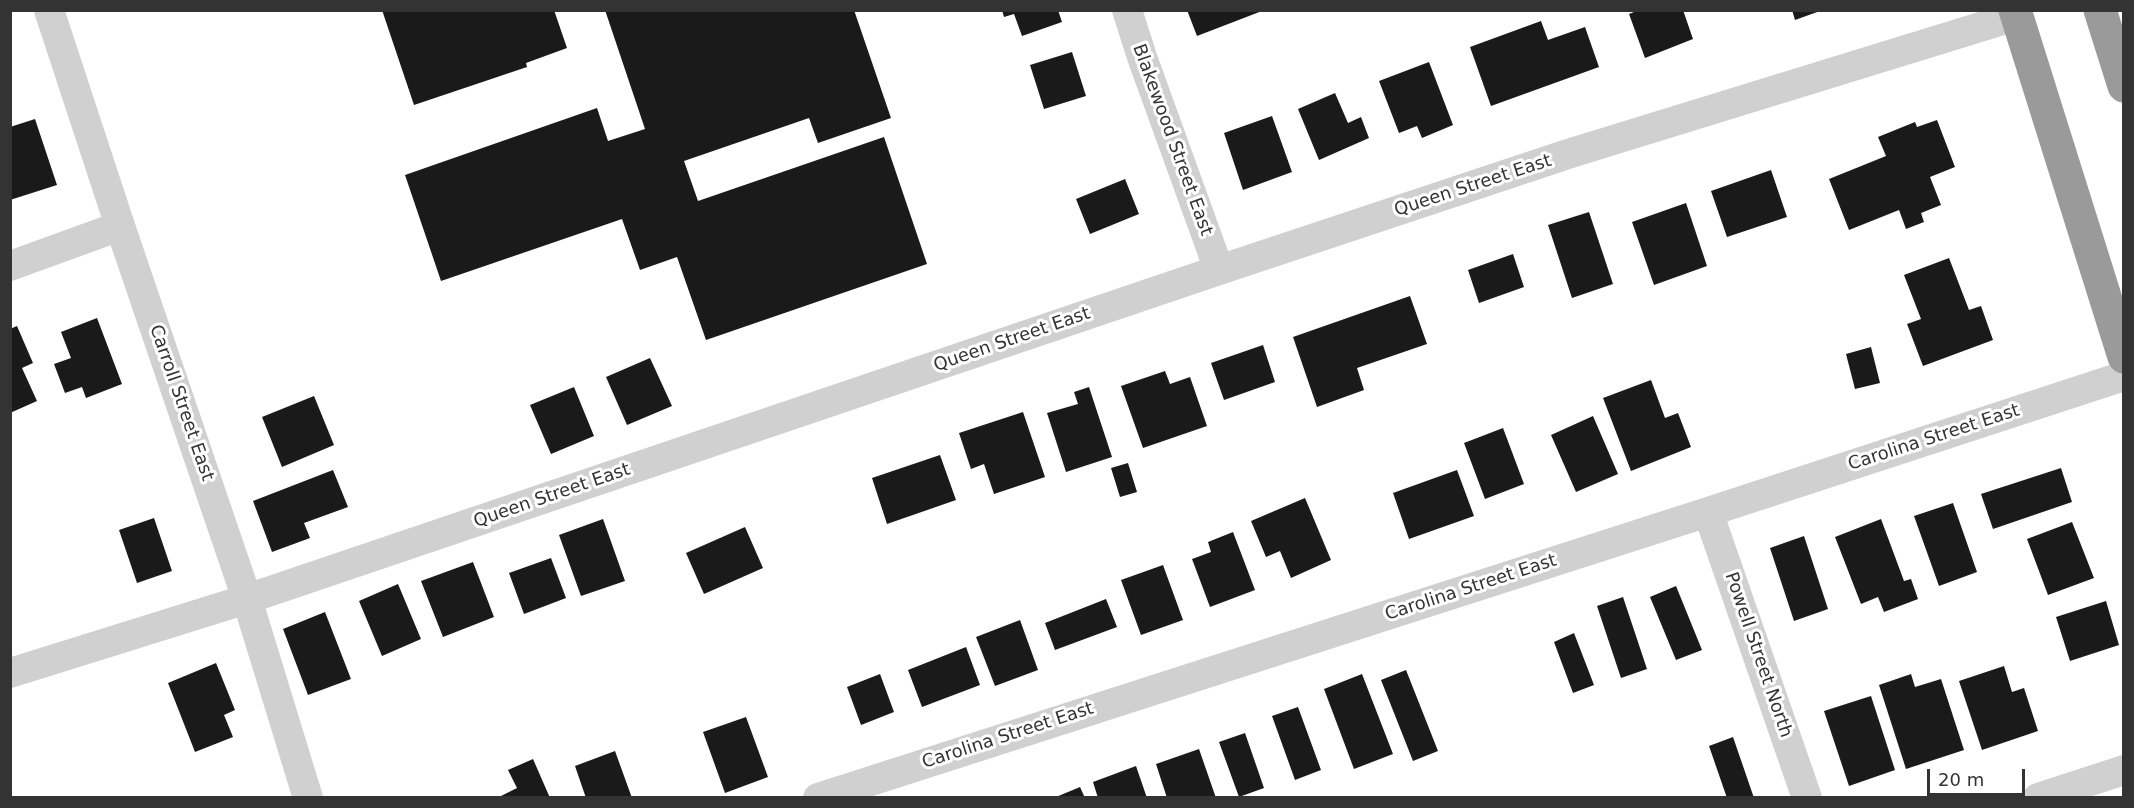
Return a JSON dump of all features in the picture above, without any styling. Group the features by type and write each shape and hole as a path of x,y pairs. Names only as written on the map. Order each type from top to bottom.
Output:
{"highway":[{"path":"2100,10 2124,86"},
{"path":"2016,13 2124,357"}],"street":[{"name":"Carroll Street East","path":"49,10 247,599 308,798"},
{"name":"Blakewood Street East","path":"1127,10 1219,270"},
{"name":"Queen Street East","path":"10,673 247,599 1571,153 2016,13"},
{"path":"10,266 120,226"},
{"name":"Carolina Street East","path":"818,798 890,786 1708,512 2124,376"},
{"name":"Powell Street North","path":"1708,512 1807,798"},
{"path":"2038,798 2124,770"}],"building":[{"path":"382,10 554,10 567,48 526,63 527,67 414,105"},
{"path":"605,10 854,10 891,118 818,143 809,118 684,161 698,201 884,137 927,264 706,340 677,257 640,270 622,219 441,281 405,175 597,108 608,141 645,129"},
{"path":"1002,10 1058,10 1062,22 1022,36 1014,14 1004,17"},
{"path":"1187,10 1262,10 1262,11 1197,36"},
{"path":"1639,10 1683,10 1693,39 1645,58 1629,14"},
{"path":"1792,10 1820,10 1820,11 1795,20"},
{"path":"1541,21 1548,40 1585,27 1599,67 1491,106 1470,47"},
{"path":"1072,52 1086,96 1044,109 1030,65"},
{"path":"1429,62 1453,125 1422,138 1417,126 1399,133 1379,81"},
{"path":"1335,93 1348,123 1361,117 1369,138 1319,160 1298,109"},
{"path":"1272,116 1292,172 1243,190 1224,133"},
{"path":"35,119 57,185 10,200 10,127"},
{"path":"1937,120 1955,167 1930,177 1941,205 1921,213 1924,222 1906,229 1899,210 1849,230 1829,179 1886,156 1878,137 1915,122 1917,127"},
{"path":"1771,170 1787,217 1727,237 1711,191"},
{"path":"1125,179 1139,214 1090,234 1076,199"},
{"path":"1686,203 1707,266 1654,285 1632,222"},
{"path":"1589,212 1613,284 1572,298 1548,225"},
{"path":"1513,254 1524,287 1479,303 1468,270"},
{"path":"1949,258 1969,310 1981,306 1993,340 1923,366 1907,324 1921,319 1904,275"},
{"path":"1410,296 1427,344 1357,368 1364,390 1317,407 1293,337"},
{"path":"97,318 122,384 86,398 82,387 65,393 54,364 71,358 61,332"},
{"path":"17,326 33,363 22,368 37,401 10,413 10,329"},
{"path":"1263,345 1275,382 1224,400 1211,363"},
{"path":"1871,347 1880,383 1855,389 1846,354"},
{"path":"650,358 672,406 627,425 606,377"},
{"path":"1165,371 1170,384 1190,377 1207,426 1143,448 1121,386"},
{"path":"1651,380 1665,418 1678,413 1691,447 1631,471 1603,398"},
{"path":"574,387 594,436 551,454 530,405"},
{"path":"1089,387 1112,457 1066,472 1047,413 1078,404 1074,392"},
{"path":"314,396 334,445 282,467 262,417"},
{"path":"1023,412 1045,477 994,494 984,464 971,469 959,433"},
{"path":"1593,416 1618,474 1576,492 1551,435"},
{"path":"1503,428 1524,484 1485,499 1464,443"},
{"path":"940,455 956,500 887,524 872,478"},
{"path":"1128,463 1137,492 1120,497 1111,468"},
{"path":"2061,468 2072,502 1993,529 1981,494"},
{"path":"333,470 348,507 304,523 310,538 272,552 253,501"},
{"path":"1457,470 1474,516 1409,539 1393,493"},
{"path":"1305,498 1331,560 1291,578 1280,551 1266,557 1251,521"},
{"path":"1953,503 1977,572 1939,586 1914,516"},
{"path":"154,518 172,571 137,583 119,530"},
{"path":"603,519 625,581 581,596 559,535"},
{"path":"1881,519 1904,581 1911,579 1918,599 1884,612 1878,597 1861,604 1835,537"},
{"path":"2072,522 2094,578 2048,595 2027,539"},
{"path":"745,527 763,568 704,594 686,553"},
{"path":"1233,532 1255,590 1210,607 1192,559 1211,552 1208,542"},
{"path":"1804,536 1828,609 1794,621 1770,548"},
{"path":"551,558 566,598 524,614 509,573"},
{"path":"473,562 494,617 443,637 421,581"},
{"path":"1163,565 1183,620 1141,635 1121,580"},
{"path":"398,584 421,639 382,656 359,601"},
{"path":"1676,586 1702,650 1676,660 1650,597"},
{"path":"1623,597 1647,669 1621,678 1597,606"},
{"path":"1106,599 1117,627 1055,650 1045,623"},
{"path":"2106,601 2119,645 2070,661 2056,617"},
{"path":"325,612 351,679 308,695 283,629"},
{"path":"1020,620 1038,670 995,686 976,637"},
{"path":"1574,633 1594,685 1573,693 1554,642"},
{"path":"966,647 980,685 922,707 908,670"},
{"path":"216,663 235,710 224,715 233,737 195,752 168,683"},
{"path":"2004,666 2012,692 2024,688 2038,731 1982,750 1959,681"},
{"path":"1406,670 1438,751 1413,761 1381,680"},
{"path":"880,674 894,712 861,725 847,687"},
{"path":"1362,674 1393,754 1354,769 1324,689"},
{"path":"1911,674 1915,687 1941,679 1964,750 1906,769 1879,685"},
{"path":"1871,696 1895,770 1849,786 1824,711"},
{"path":"1298,707 1321,770 1295,780 1272,716"},
{"path":"746,717 768,777 725,793 703,732"},
{"path":"1245,733 1264,788 1239,797 1219,742"},
{"path":"1733,737 1754,798 1727,798 1709,746"},
{"path":"1199,749 1216,798 1167,798 1156,764"},
{"path":"615,751 632,798 586,798 575,766"},
{"path":"533,759 550,798 497,798 517,788 508,770"},
{"path":"1136,766 1147,798 1098,798 1093,782"},
{"path":"1080,787 1085,798 1056,798 1056,797"}]}
